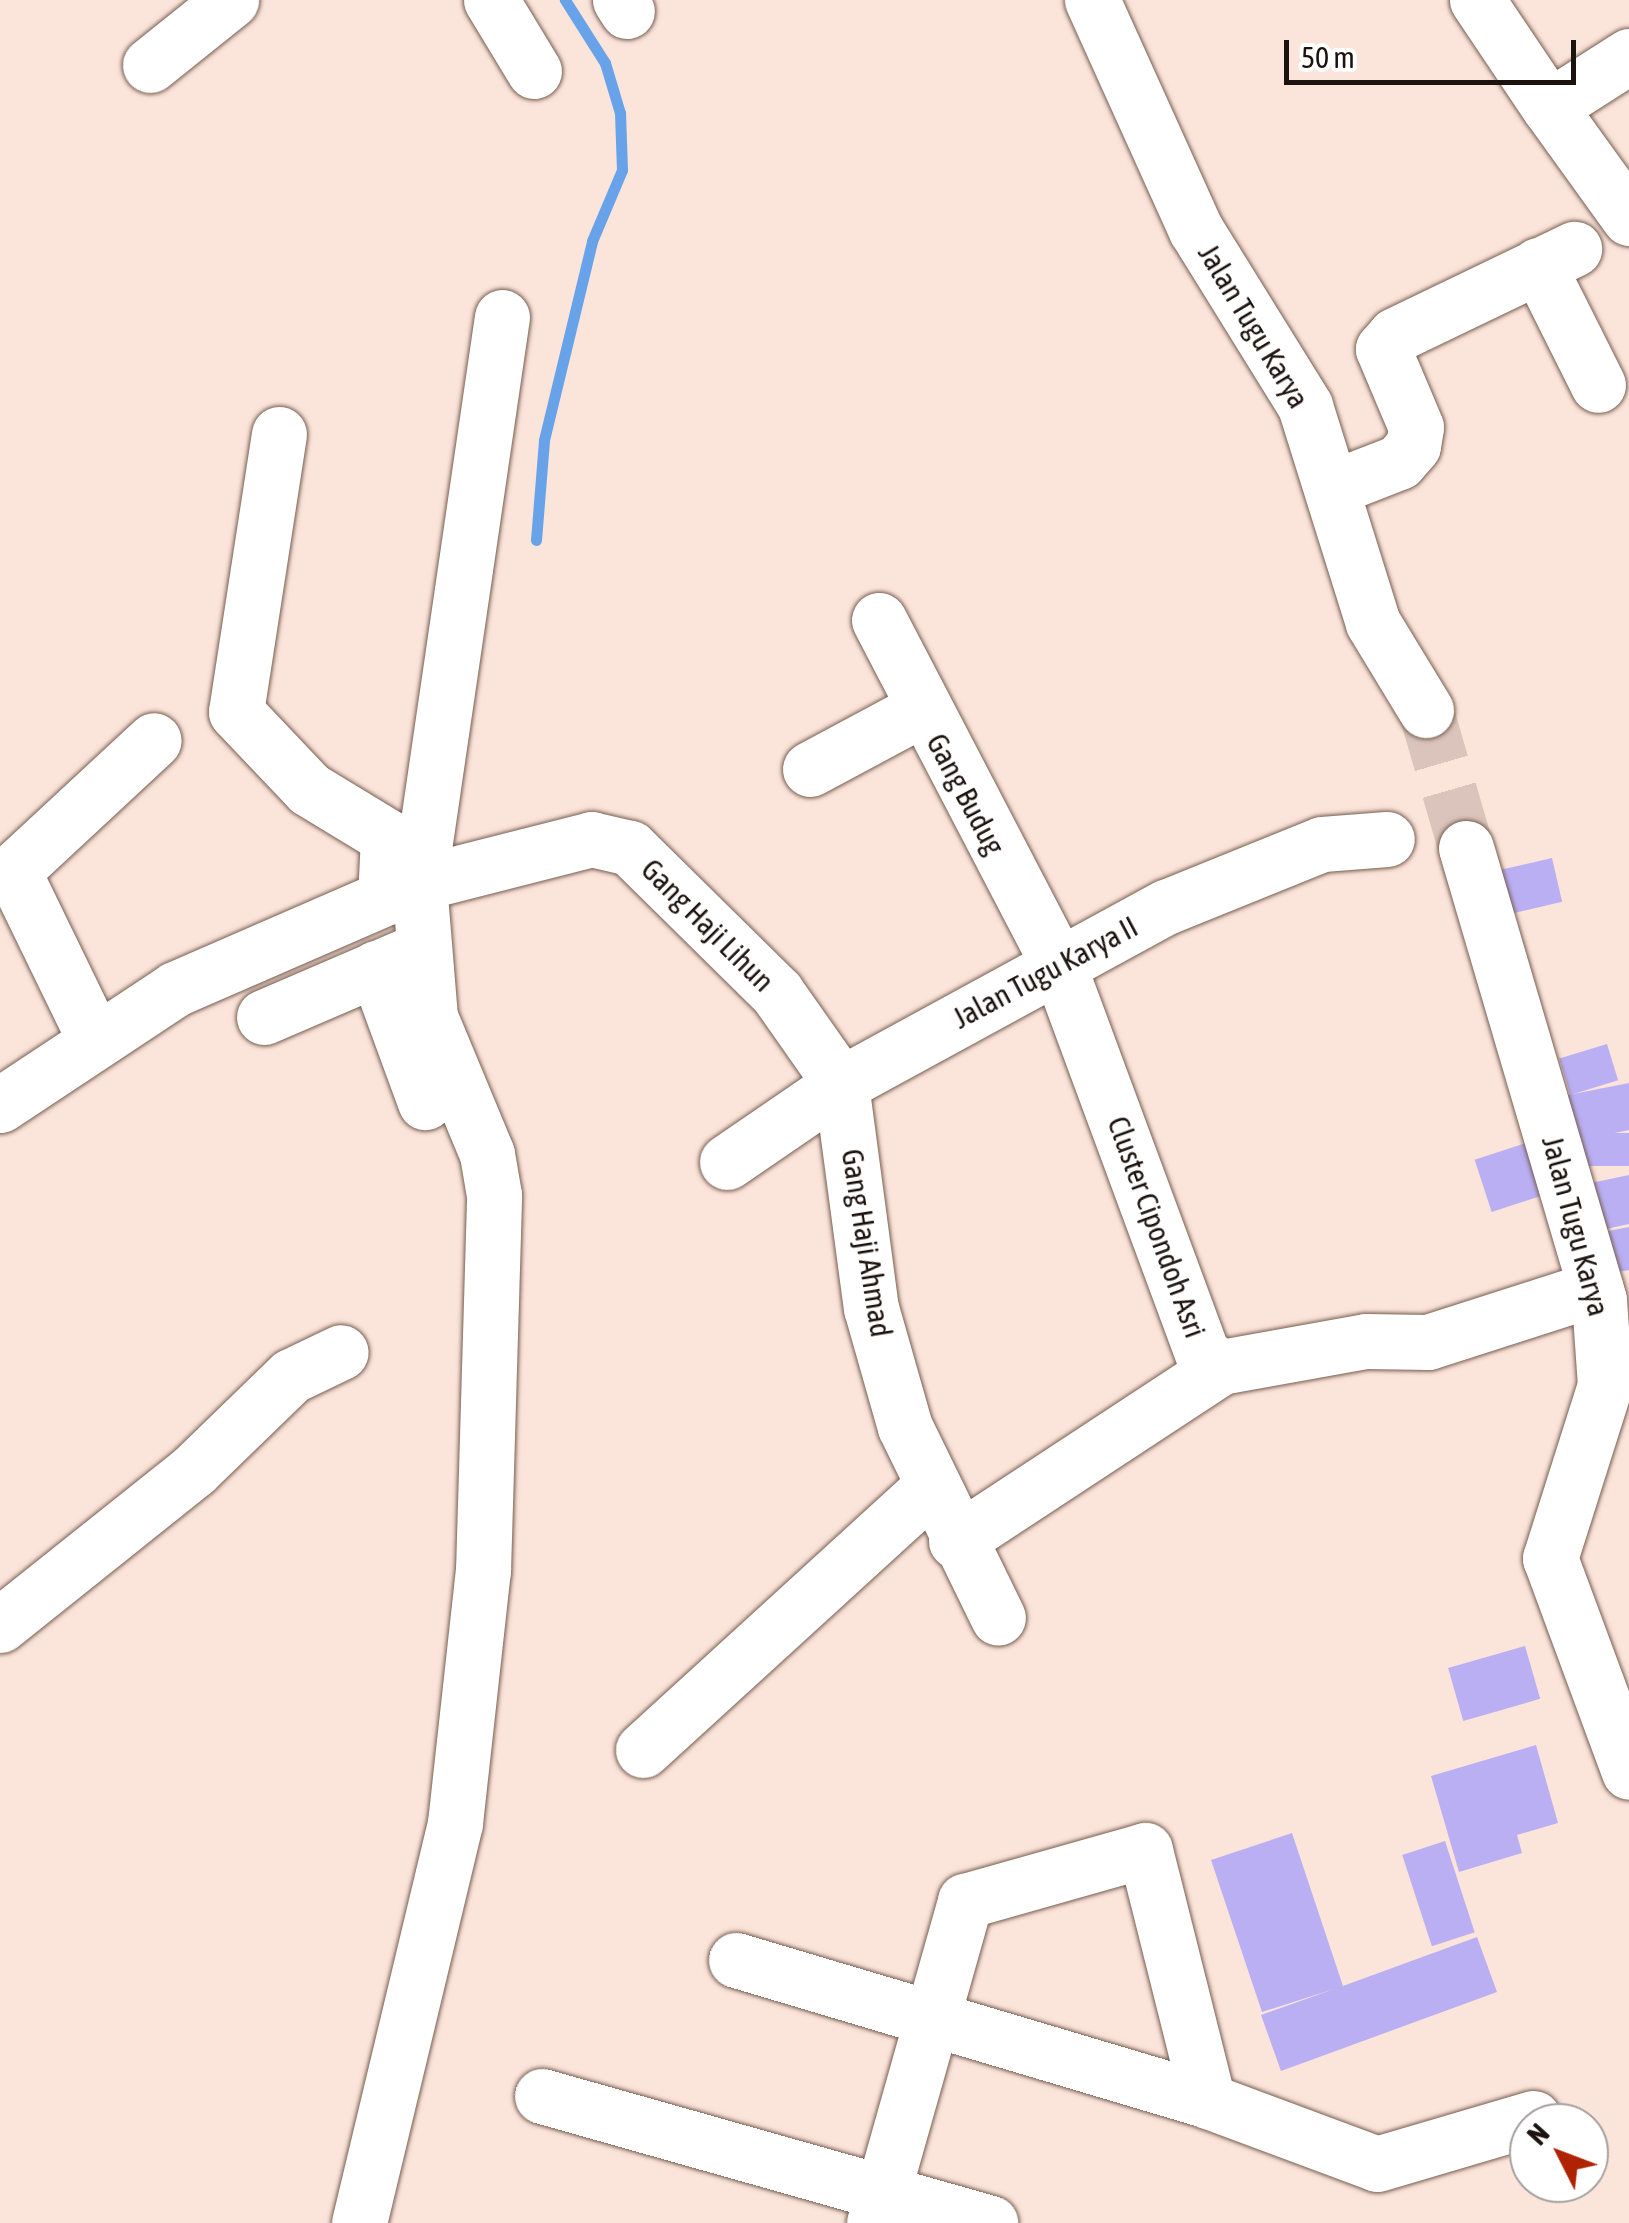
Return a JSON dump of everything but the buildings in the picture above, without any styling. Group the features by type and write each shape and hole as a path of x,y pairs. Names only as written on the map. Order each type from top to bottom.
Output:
{"street":[{"path":"150,65 232,0"},
{"path":"490,0 534,71"},
{"name":"Jalan Tugu Karya","path":"1092,0 1196,230 1305,406 1373,623 1426,710"},
{"path":"1476,0 1629,218"},
{"path":"1549,106 1629,56"},
{"path":"1332,488 1399,462 1413,446 1416,427 1383,349 1395,335 1556,257 1598,385"},
{"path":"425,1102 400,958 402,891 502,317"},
{"path":"279,434 236,712 309,789 388,838 402,891"},
{"name":"Gang Budug","path":"879,620 1058,964"},
{"path":"810,768 922,709"},
{"path":"94,1038 14,872 154,740"},
{"name":"Gang Haji Lihun","path":"0,1105 94,1038 174,990 402,891 591,838 630,848 777,993 841,1084"},
{"name":"Jalan Tugu Karya II","path":"727,1162 841,1084 1058,964 1322,844 1388,839"},
{"name":"Jalan Tugu Karya","path":"1466,848 1596,1288 1617,1386 1550,1558 1629,1772"},
{"path":"264,1017 400,958"},
{"path":"359,2223 455,1824 483,1572 494,1195 488,1154 400,958"},
{"name":"Cluster Cipondoh Asri","path":"1058,964 1203,1355 1221,1367 1366,1341 1402,1345 1596,1288"},
{"name":"Gang Haji Ahmad","path":"841,1084 871,1308 931,1488 998,1618"},
{"path":"0,1625 194,1470 291,1376 340,1352"},
{"path":"956,1540 1221,1367"},
{"path":"643,1750 931,1488"},
{"path":"878,2208 964,1901 1145,1850 1208,2101"},
{"path":"736,1960 1208,2101 1377,2164 1509,2125"},
{"path":"542,2096 878,2208 990,2223"}],"waterway":[{"path":"536,540 544,440 592,241 622,170 620,113 605,63 565,0"}],"tunnel":[{"path":"1426,710 1466,848"}]}
